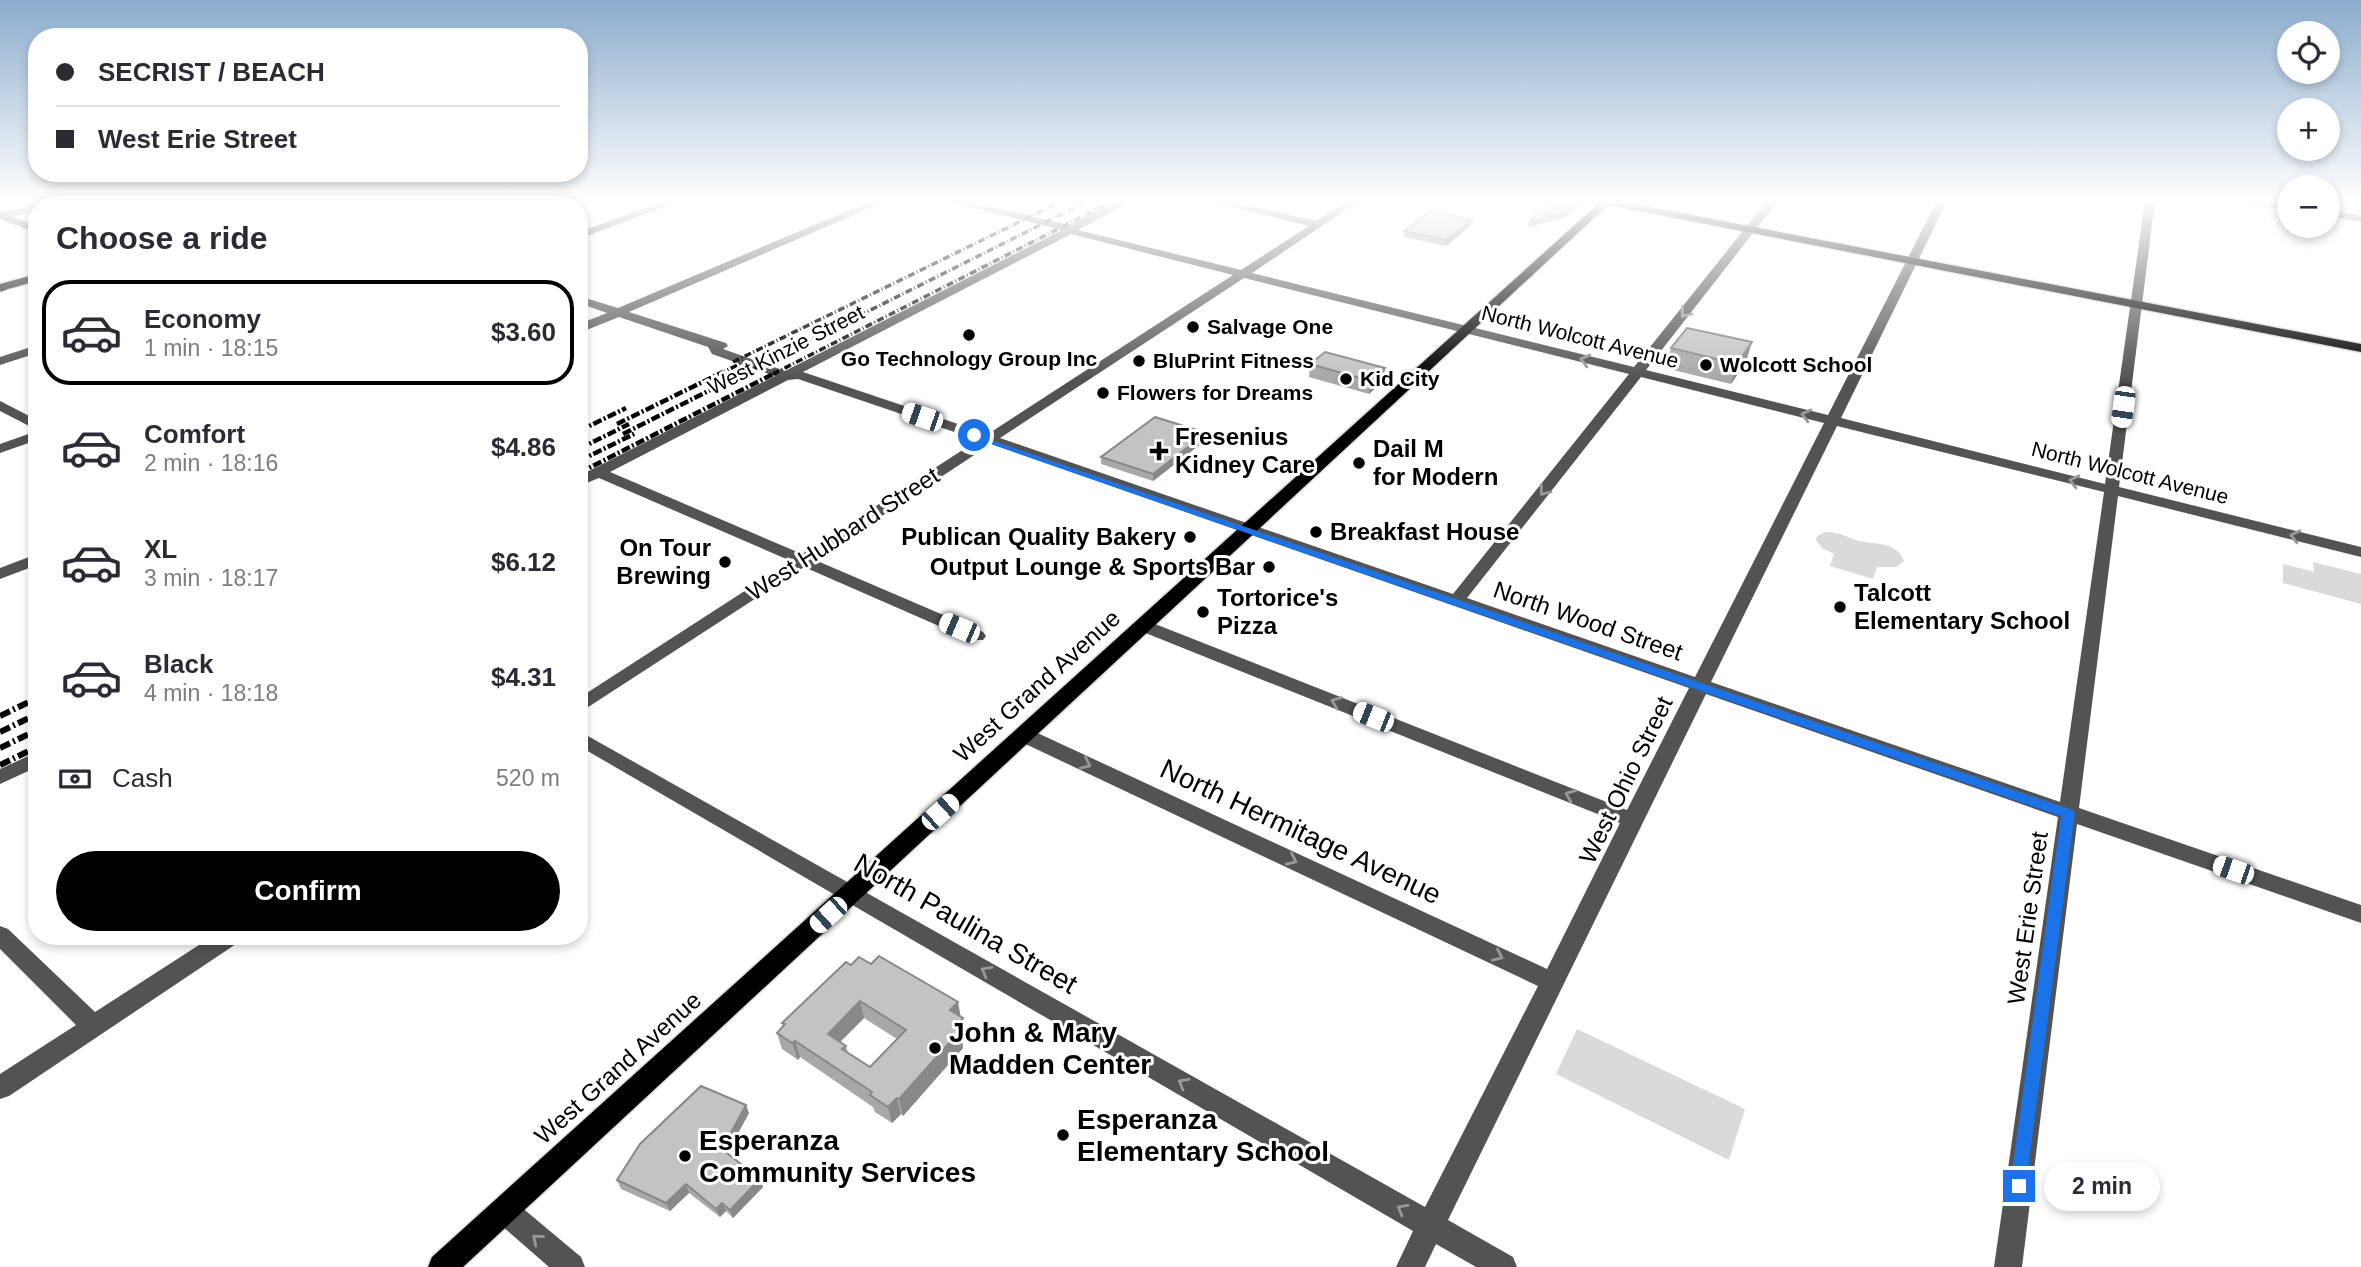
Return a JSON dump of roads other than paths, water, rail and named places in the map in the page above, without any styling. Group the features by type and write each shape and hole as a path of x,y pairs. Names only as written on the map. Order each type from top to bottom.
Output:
{"main road":[{"name":"West Grand Avenue","path":"442,1267 1543,260"},
{"path":"1907,260 2361,348"},
{"path":"0,288 28,280"}],"street":[{"path":"588,325 742,260"},
{"name":"West Kinzie Street","path":"588,477 1014,260"},
{"name":"North Wolcott Avenue","path":"1187,260 2361,552"},
{"name":"West Hubbard Street","path":"588,701 1264,260"},
{"path":"1456,601 1726,260"},
{"name":"West Erie Street","path":"2008,1267 2142,260"},
{"name":"West Ohio Street","path":"1410,1267 1912,261"},
{"name":"North Wood Street","path":"588,302 713,345 716,351 794,373 989,439 2361,914"},
{"path":"0,361 28,352"},
{"path":"0,405 28,421"},
{"path":"0,449 28,438"},
{"path":"598,472 977,636"},
{"path":"0,574 28,563"},
{"path":"1144,626 1633,820"},
{"name":"North Hermitage Avenue","path":"1024,735 1552,982"},
{"name":"North Paulina Street","path":"588,742 1503,1267"},
{"path":"0,777 28,763"},
{"path":"0,935 93,1027"},
{"path":"0,1088 217,945"},
{"path":"504,1210 571,1267"}],"railway":[{"path":"733,362 941,260"},
{"path":"743,374 970,260"},
{"path":"773,374 997,260"},
{"path":"0,290 28,281"},
{"path":"719,374 746,361"},
{"path":"617,424 723,372"},
{"path":"623,434 746,372"},
{"path":"588,468 777,372"},
{"path":"588,427 626,408"},
{"path":"588,444 629,424"},
{"path":"588,457 636,433"},
{"path":"0,716 28,702"},
{"path":"0,732 28,718"},
{"path":"0,748 28,734"},
{"path":"0,765 28,751"}],"place":[{"name":"Salvage One","path":"1193,327"},
{"name":"Go Technology Group Inc","path":"969,335"},
{"name":"BluPrint Fitness","path":"1139,361"},
{"name":"Wolcott School","path":"1706,365"},
{"name":"Kid City","path":"1346,379"},
{"name":"Flowers for Dreams","path":"1103,393"},
{"name":"Fresenius Kidney Care","path":"1159,451"},
{"name":"Dail M for Modern","path":"1359,463"},
{"name":"Breakfast House","path":"1316,532"},
{"name":"Publican Quality Bakery","path":"1190,537"},
{"name":"On Tour Brewing","path":"725,562"},
{"name":"Output Lounge & Sports Bar","path":"1269,567"},
{"name":"Talcott Elementary School","path":"1840,607"},
{"name":"Tortorice's Pizza","path":"1203,612"},
{"name":"John & Mary Madden Center","path":"935,1048"},
{"name":"Esperanza Elementary School","path":"1063,1135"},
{"name":"Esperanza Community Services","path":"685,1156"}]}
